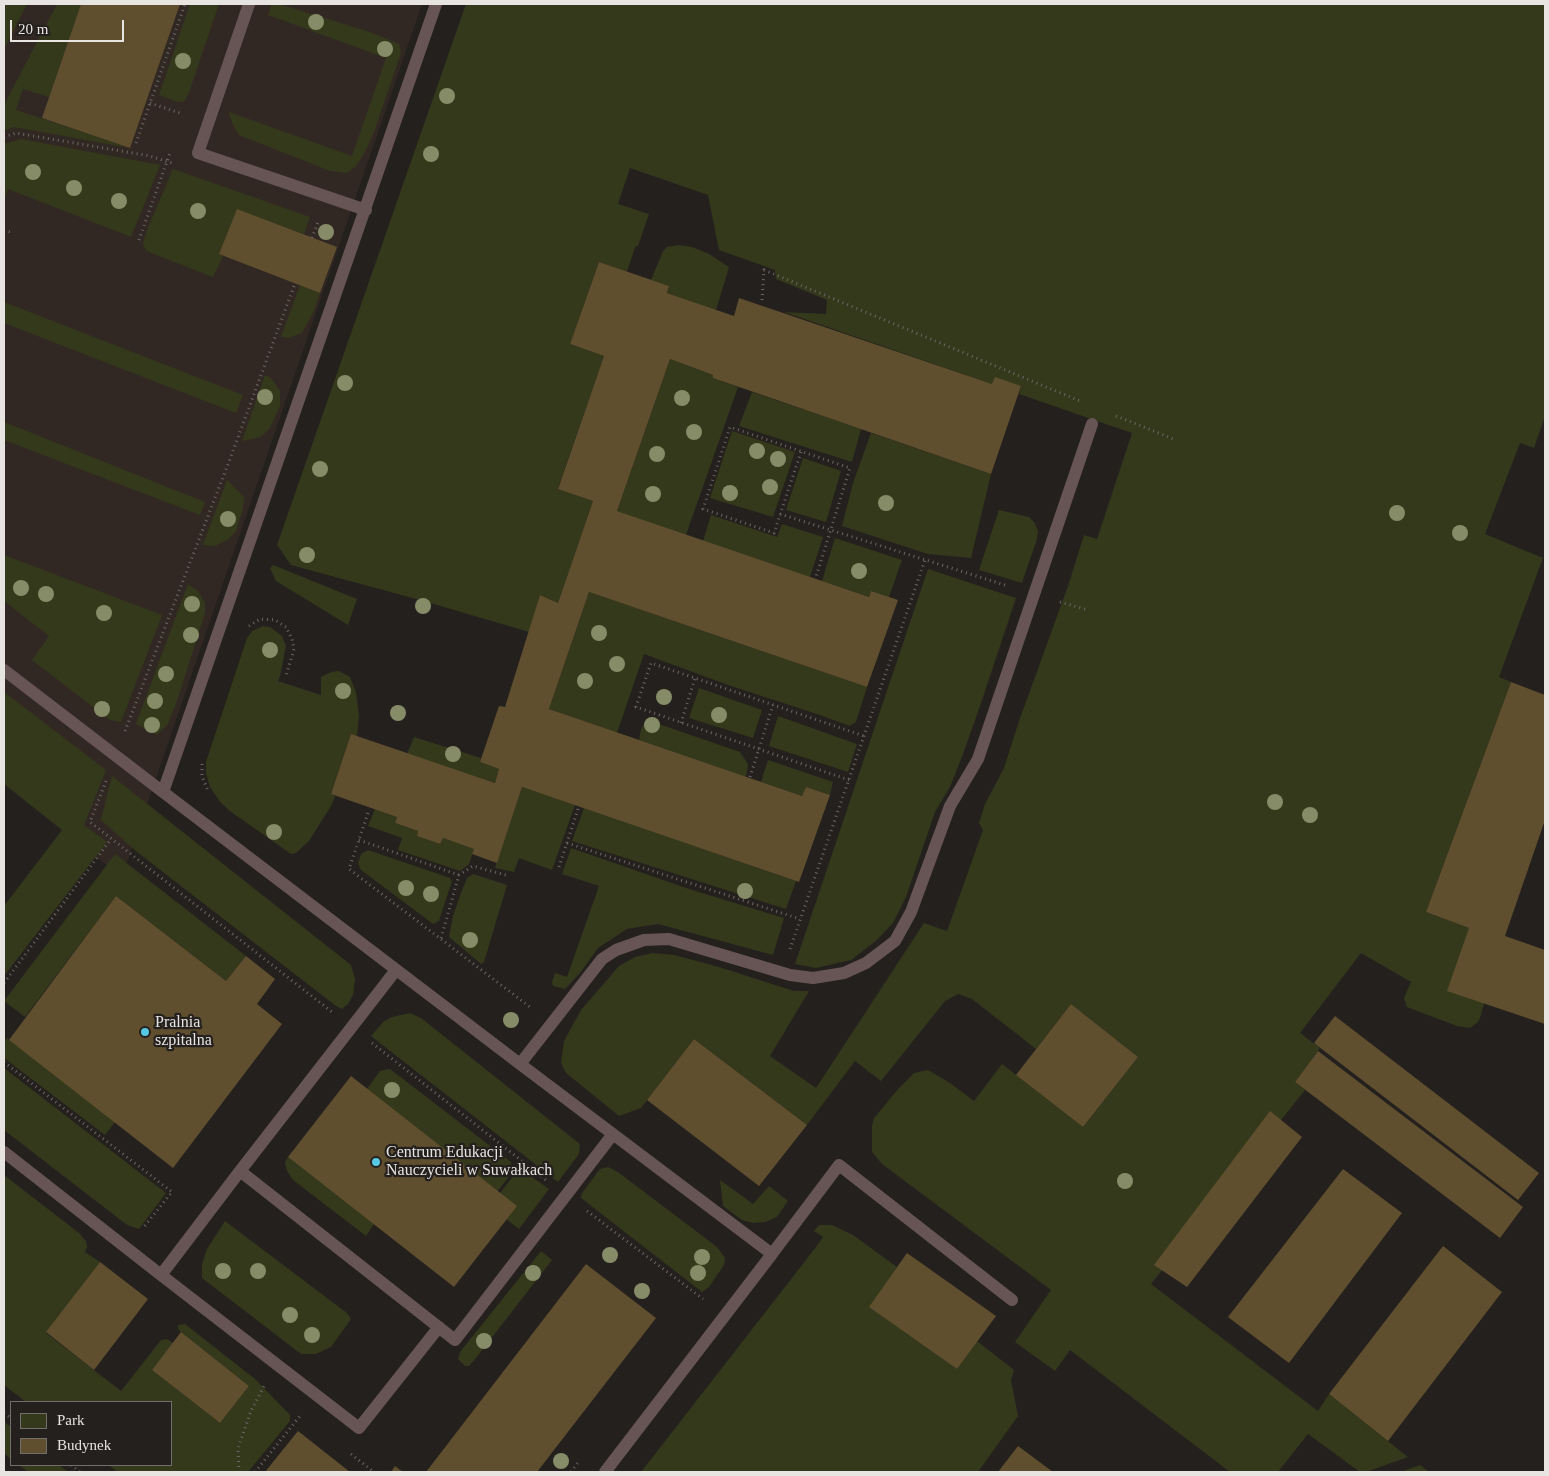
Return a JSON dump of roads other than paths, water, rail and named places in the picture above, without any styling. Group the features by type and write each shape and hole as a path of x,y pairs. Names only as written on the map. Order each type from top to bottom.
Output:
{"lane":[{"path":"250,4 198,153 366,210"},
{"path":"163,792 436,4"},
{"path":"520,1064 602,959 616,950 644,940 669,940 782,972 813,978 844,973 866,963 895,941 911,912 950,806 978,759 1092,424"},
{"path":"4,670 396,970 772,1254"},
{"path":"161,1275 396,970"},
{"path":"240,1171 455,1340 613,1134"},
{"path":"4,1152 358,1428 439,1327"},
{"path":"605,1472 838,1165 1012,1300"}],"place":[{"name":"Pralnia szpitalna","path":"145,1032"},
{"name":"Centrum Edukacji Nauczycieli w Suwałkach","path":"376,1162"}]}
